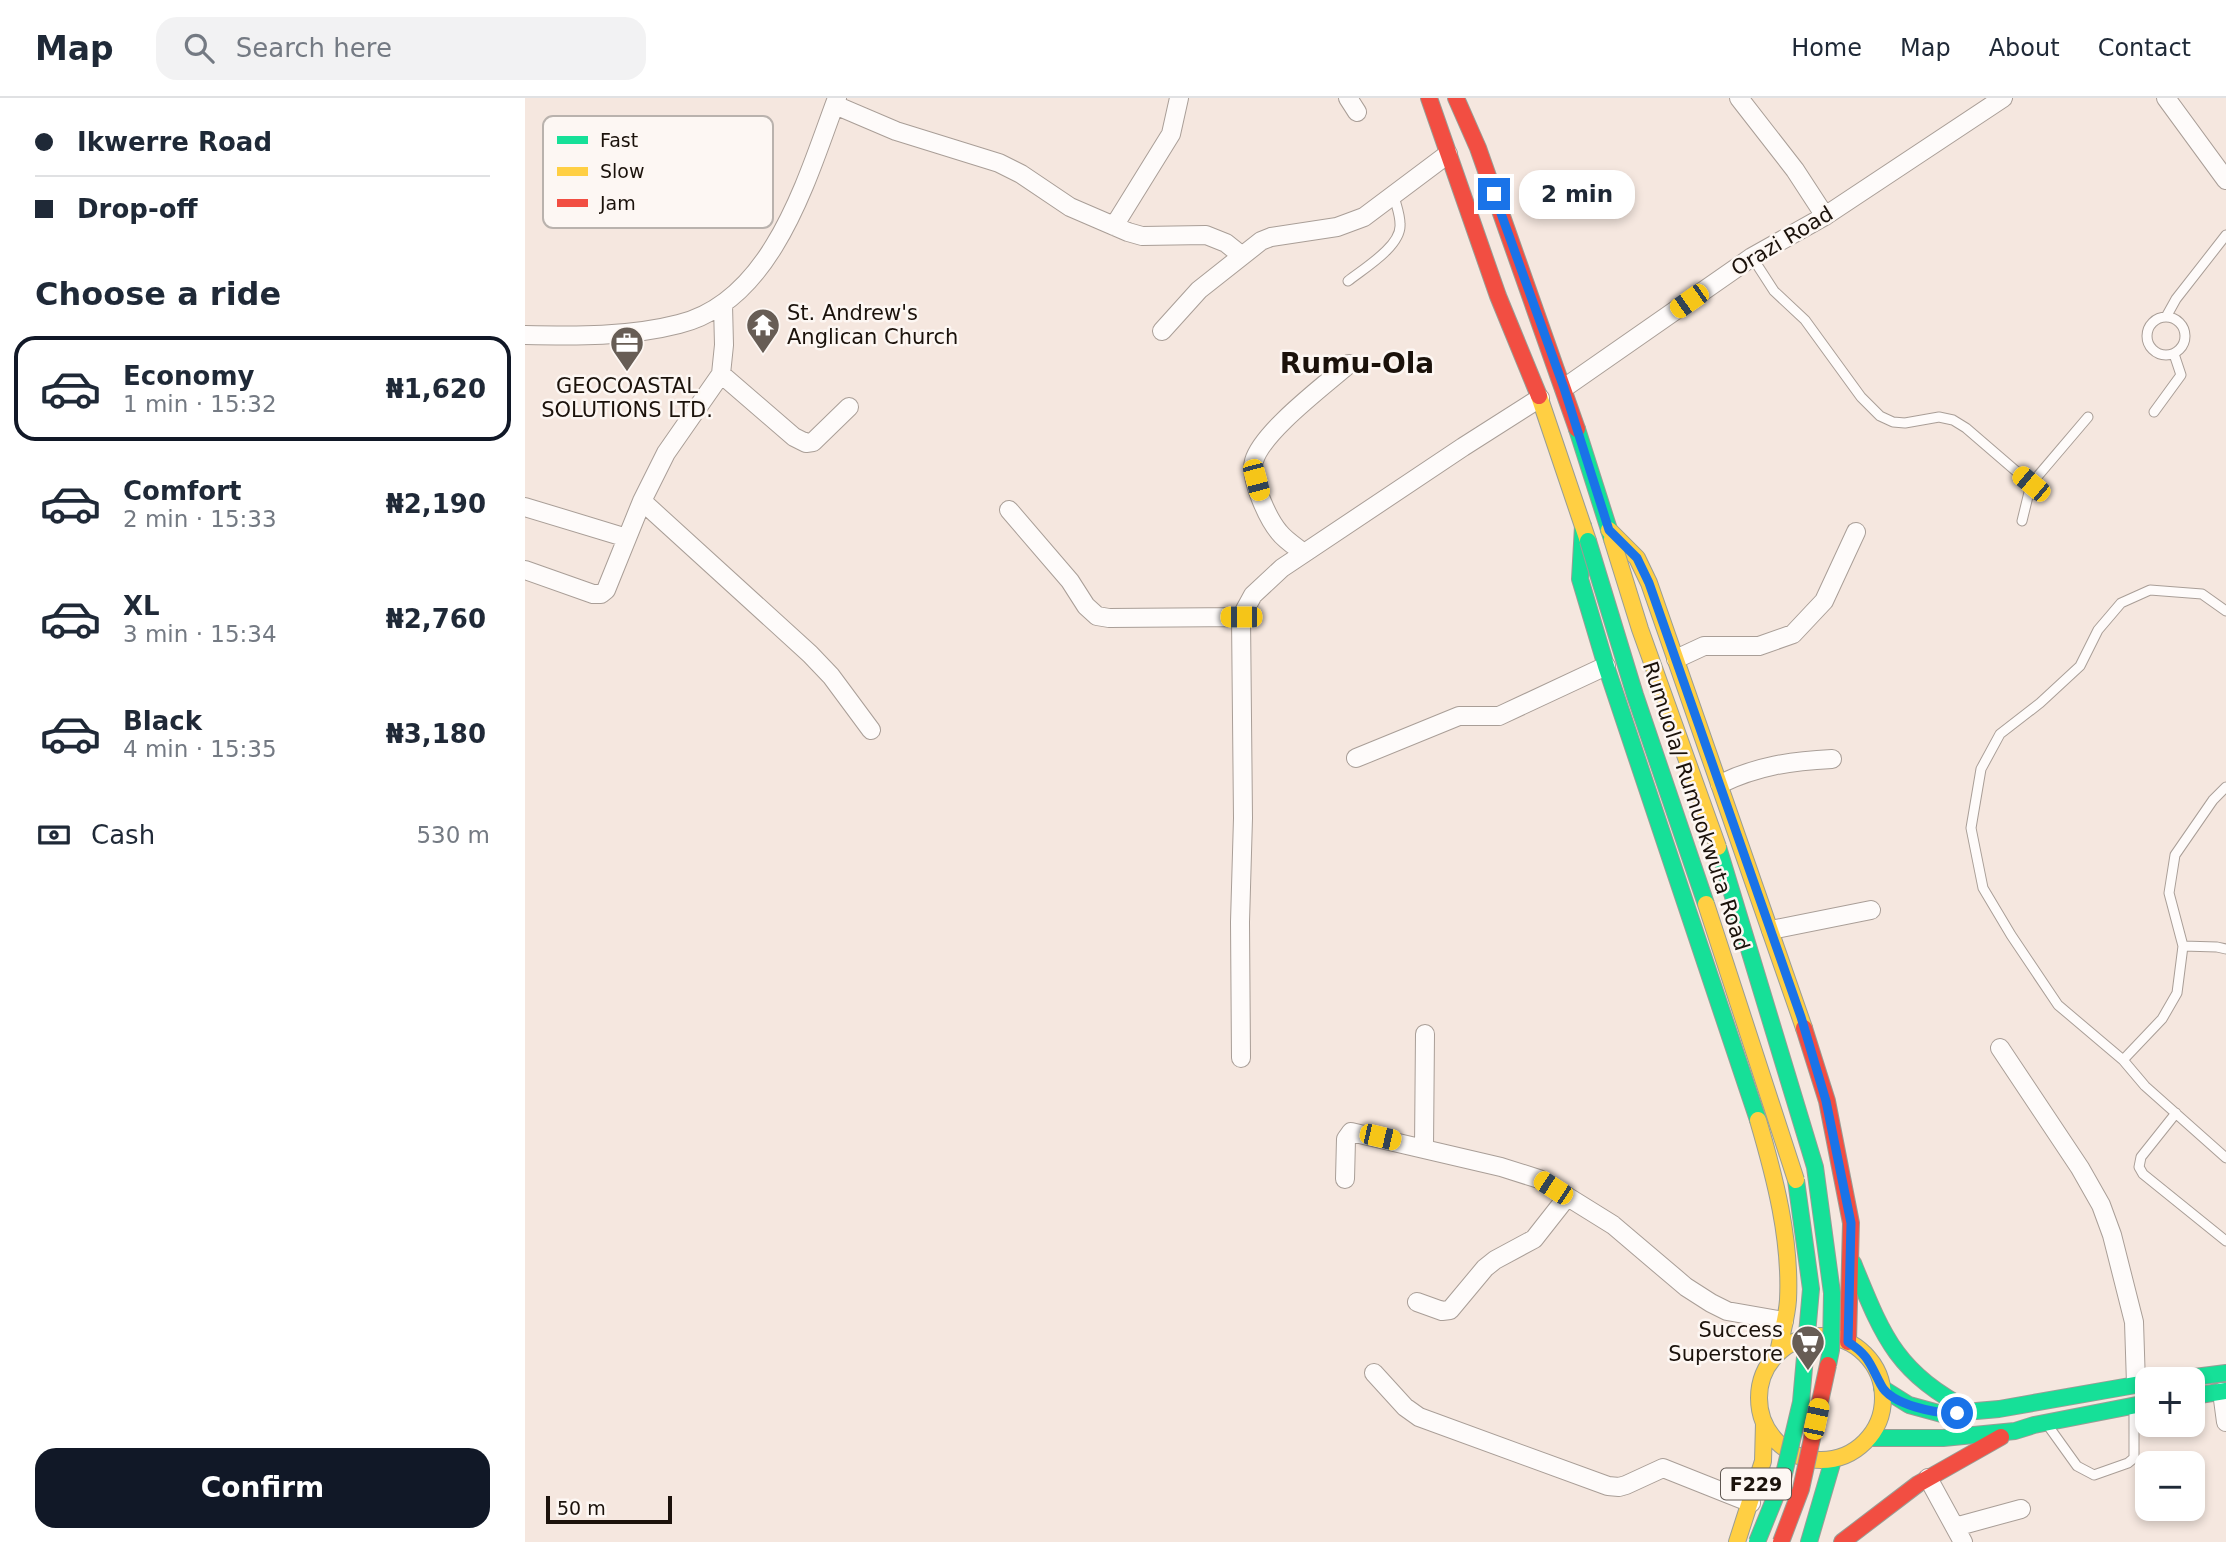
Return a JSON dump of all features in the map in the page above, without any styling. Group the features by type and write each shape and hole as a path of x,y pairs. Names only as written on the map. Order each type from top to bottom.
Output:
{"main road":[{"name":"Rumuola/ Rumuokwuta Road","path":"1429,98 1498,296 1540,398 1635,695 1741,1007 1797,1182 1811,1289 1801,1402 1783,1478 1757,1542"},
{"name":"Rumuola/ Rumuokwuta Road","path":"1456,98 1478,148 1564,388 1640,629 1720,853 1815,1167 1832,1293 1831,1350 1801,1489 1780,1542"},
{"path":"1585,533 1580,579 1606,666 1747,1079 1775,1178 1787,1256 1788,1302 1778,1353"},
{"path":"1610,534 1637,558 1649,583 1771,930 1826,1101 1851,1223 1848,1342"},
{"path":"1850,1256 1880,1327 1903,1363 1925,1385 1972,1412"},
{"path":"1778,1353 1806,1337 1827,1336 1857,1347 1874,1366 1882,1388 1883,1406 1880,1418 1869,1438 1851,1452 1833,1460"},
{"name":"F229","path":"1737,1542 1763,1461 1764,1423 1759,1389 1765,1370 1778,1353"},
{"path":"2205,1376 2226,1374"},
{"path":"1882,1388 1909,1405 1942,1414 1972,1412 2135,1384"},
{"path":"2205,1394 2224,1392"},
{"path":"1869,1438 1943,1437 2015,1431 2135,1405"},
{"name":"F229","path":"1764,1423 1777,1442 1796,1455 1833,1460 1809,1542"},
{"path":"1842,1542 1888,1505 1928,1478 2015,1431"}],"street":[{"path":"1114,226 1171,134 1179,98"},
{"path":"1739,98 1795,170 1825,216"},
{"name":"Orazi Road","path":"1564,388 1752,257 1825,216 2002,98"},
{"path":"2166,98 2223,170"},
{"path":"525,335 580,336 639,332 681,324 723,305 754,274 788,221 811,172 836,101 896,131 999,163 1021,174 1070,207 1114,226 1142,236 1206,235 1218,239 1241,255"},
{"path":"1162,331 1199,290 1261,241 1336,227 1364,217 1448,154"},
{"path":"525,570 593,594 601,594 611,584 642,501 666,453 720,374 724,345 723,305"},
{"path":"1304,553 1280,534 1273,524 1261,498 1253,469 1254,461 1274,431 1349,365"},
{"path":"720,374 794,437 806,443 813,442 849,407"},
{"path":"1241,1058 1241,617 1253,595 1266,581 1304,553 1540,398"},
{"path":"642,501 810,654 831,676 871,730"},
{"path":"525,507 627,538"},
{"path":"1009,510 1097,616 1241,617"},
{"path":"1676,659 1704,646 1759,646 1793,634 1824,601 1856,531"},
{"path":"1356,758 1459,716 1499,716 1606,666"},
{"path":"1720,784 1736,776 1785,762 1832,759"},
{"path":"1771,930 1871,910"},
{"path":"1423,1147 1425,1034"},
{"path":"2000,1048 2080,1168 2101,1205 2112,1235 2134,1322 2140,1367"},
{"path":"1345,1179 1346,1139 1352,1132 1423,1147 1539,1179 1613,1226 1686,1287 1711,1303 1727,1311 1784,1321"},
{"path":"1417,1302 1443,1311 1450,1310 1485,1268 1534,1239 1567,1197"},
{"path":"1374,1374 1419,1418 1574,1475 1619,1488 1663,1468 1751,1503"},
{"path":"2224,1392 2226,1422"},
{"path":"1928,1478 1959,1535 2021,1509"}],"lane":[{"path":"1347,281 1377,259 1399,235 1401,226 1394,196"},
{"path":"2167,317 2178,322 2185,333 2183,345 2174,354 2167,356 2159,354 2149,344 2149,329 2153,323 2167,317 2176,299 2226,235"},
{"path":"1752,257 1774,291 1805,320 1861,397 1880,415 1893,422 1905,423 1939,417 1952,420 1966,428 2031,484"},
{"path":"2154,412 2181,375 2181,368 2174,354"},
{"path":"2022,521 2031,484 2088,418"},
{"path":"2226,611 2202,594 2150,590 2121,603 2098,630 2080,666 2040,703 2000,734 1981,769 1971,828 1983,888 2058,1005 2123,1060 2145,1086 2226,1158"},
{"path":"2123,1060 2162,1019 2177,993 2183,946 2169,893 2175,855 2213,800 2226,787"},
{"path":"2183,946 2217,947 2226,950"},
{"path":"2176,1113 2141,1157 2139,1167 2143,1174 2226,1241"},
{"path":"2046,1423 2077,1466 2095,1475 2128,1463 2134,1458 2137,1437"}],"traffic: fast":[{"path":"1577,429 1612,539"},
{"path":"1583,526 1580,579 1606,666 1758,1120"},
{"path":"1588,541 1635,695 1706,904"},
{"path":"1718,847 1815,1167 1832,1293 1831,1350 1828,1365"},
{"path":"1757,1542 1783,1478 1801,1402 1811,1289 1796,1180"},
{"path":"1853,1263 1874,1313 1896,1351 1926,1383 1972,1412"},
{"path":"2205,1376 2226,1373"},
{"path":"1882,1388 1909,1405 1942,1414 1999,1409 2135,1385"},
{"path":"2205,1394 2226,1391"},
{"path":"1869,1438 1943,1438 2015,1431 2135,1405"},
{"path":"1809,1542 1833,1460"}],"traffic: slow":[{"path":"1539,396 1588,541"},
{"path":"1609,530 1637,558 1649,583 1804,1028"},
{"path":"1612,539 1640,629 1718,847"},
{"path":"1706,904 1796,1180"},
{"path":"1758,1120 1776,1186 1787,1254 1788,1300 1778,1353"},
{"path":"1821,1336 1845,1341 1865,1354 1878,1374 1883,1398 1878,1422 1865,1442 1845,1455 1821,1460 1797,1455 1777,1442 1764,1422 1759,1398 1764,1374 1777,1354 1797,1341 1821,1336"},
{"path":"1737,1542 1763,1461 1764,1423"}],"traffic: jam":[{"path":"1429,98 1498,296 1539,396"},
{"path":"1456,98 1478,148 1577,429"},
{"path":"1804,1028 1827,1101 1851,1223 1848,1342"},
{"path":"1781,1542 1801,1489 1828,1365"},
{"path":"1842,1542 1918,1484 2001,1437"}],"place":[{"name":"St. Andrew's Anglican Church","path":"763,355"},
{"name":"GEOCOASTAL SOLUTIONS LTD.","path":"627,373"},
{"name":"Success Superstore","path":"1808,1372"}],"district":[{"name":"Rumu-Ola","path":"1357,363"}],"route":[{"path":"1494,194 1564,388 1609,530 1637,558 1649,583 1801,1017 1826,1101 1851,1223 1848,1342 1857,1347 1874,1366 1882,1388 1909,1405 1942,1414 1957,1413"}]}
